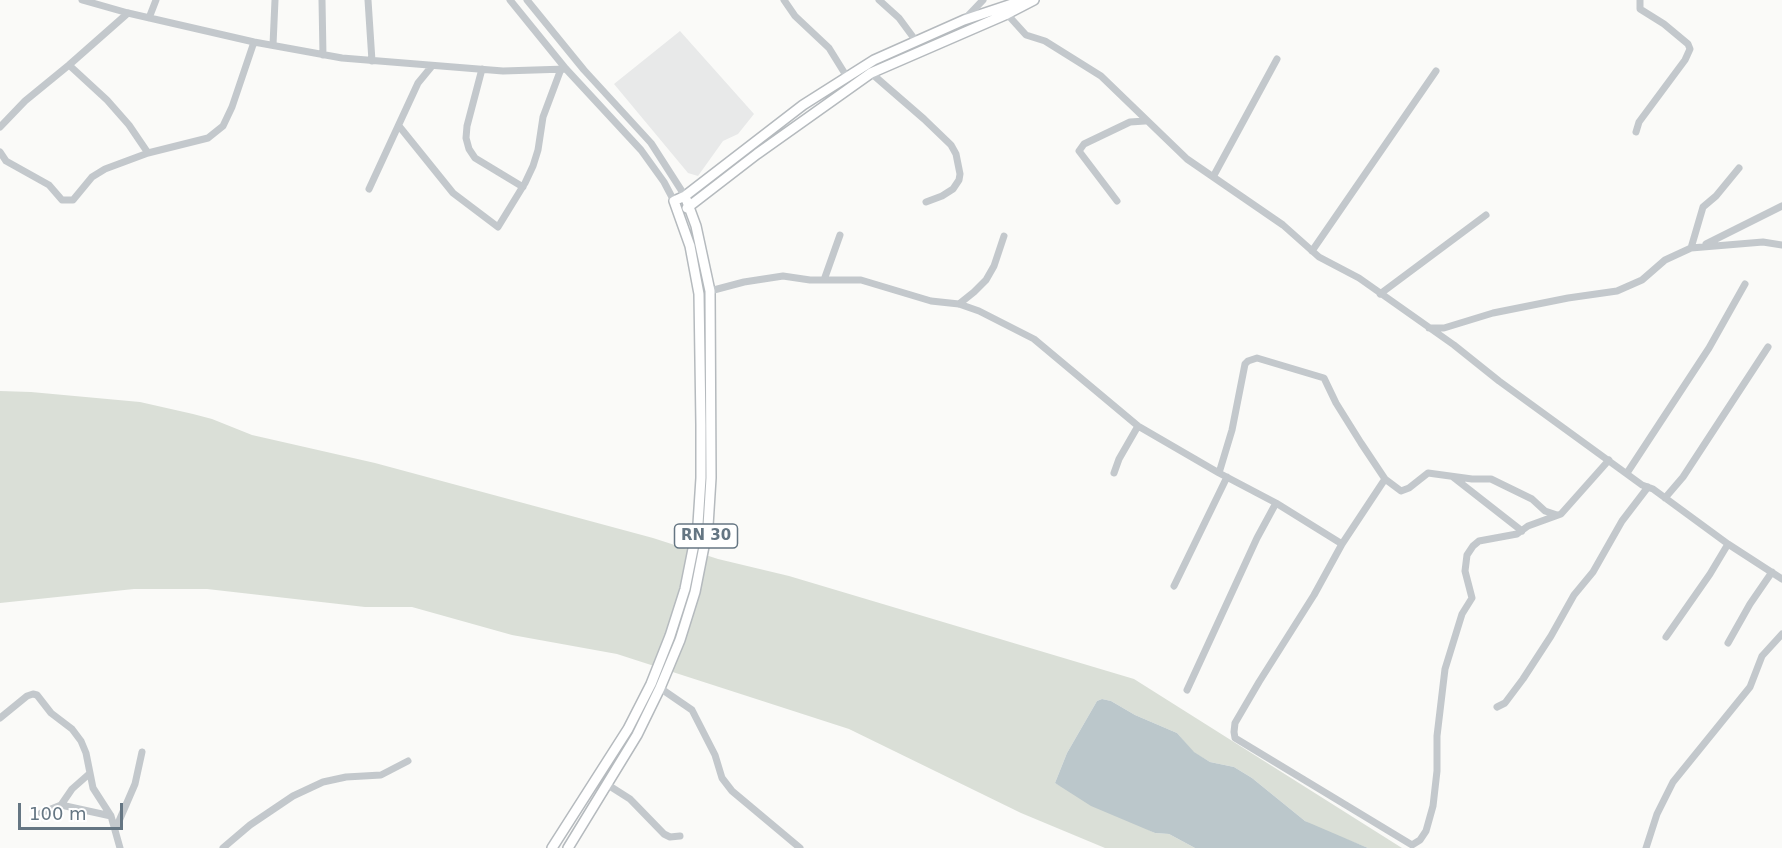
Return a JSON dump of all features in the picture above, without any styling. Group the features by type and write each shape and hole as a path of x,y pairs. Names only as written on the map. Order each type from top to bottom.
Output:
{"main road":[{"path":"674,201 685,196 803,105 874,60 964,20 1024,0"},
{"path":"679,212 871,73 1034,0"},
{"name":"RN 30","path":"568,848 637,735 660,688 680,640 695,592 708,526 711,478 710,291 696,226 685,196"},
{"name":"RN 30","path":"552,848 628,729 651,684 685,589 698,524 701,478 699,294 690,246 674,201"}],"street":[{"path":"82,0 106,3 128,13 254,42 323,55 503,71 564,69"},
{"path":"149,18 156,0"},
{"path":"273,45 275,0"},
{"path":"322,0 323,55"},
{"path":"368,0 372,61"},
{"path":"510,0 564,69 641,150 664,182 674,201"},
{"path":"527,0 584,70 651,143 685,196"},
{"path":"784,0 795,16 829,48 846,77"},
{"path":"879,0 899,18 916,41"},
{"path":"964,20 982,0"},
{"path":"1636,132 1639,122 1685,60 1690,49 1688,44 1664,24 1640,9 1640,0"},
{"path":"0,127 25,101 128,13"},
{"path":"1007,14 1026,35 1045,41 1101,76 1145,121 1187,159 1283,225 1312,251 1359,278 1627,473 1782,579"},
{"path":"0,152 6,161 49,185 62,200 73,200 92,177 105,169 148,153 208,138 223,126 232,107 254,42"},
{"path":"1213,177 1277,59"},
{"path":"69,65 129,125 148,153"},
{"path":"369,189 418,83 432,66"},
{"path":"482,69 467,126 466,138 469,149 475,158 523,188"},
{"path":"399,126 453,193 498,227 523,188 533,166 543,117 564,69"},
{"path":"1312,251 1436,70"},
{"path":"871,73 924,119 951,145 956,154 959,180 953,189 926,202"},
{"path":"1130,122 1133,107"},
{"path":"1117,201 1079,151 1084,144 1130,122 1145,121"},
{"path":"1691,248 1703,207 1716,196 1739,168"},
{"path":"1701,246 1782,206"},
{"path":"1380,294 1486,215"},
{"path":"824,280 840,235"},
{"path":"959,304 974,292 990,273 1004,236"},
{"path":"1429,328 1453,326 1493,313 1568,297 1617,291 1642,280 1665,260 1691,248 1763,242 1782,245"},
{"path":"710,291 744,282 783,276 824,280 861,280 931,301 959,304 979,310 1034,339 1138,426 1276,503 1342,544"},
{"path":"1627,473 1709,348 1745,284"},
{"path":"1665,498 1683,477 1768,347"},
{"path":"1219,473 1232,430 1245,364 1257,358 1324,378 1342,413 1385,479 1401,491 1409,488 1428,472 1453,477 1491,478 1532,499 1545,511 1557,515"},
{"path":"1114,473 1119,459 1138,426"},
{"path":"1385,479 1342,544 1314,595 1235,723 1234,732 1235,738 1412,845 1420,840 1426,831 1433,806 1437,771 1437,736 1445,669 1462,614 1472,598 1465,571 1467,555 1479,541 1522,531 1528,526 1564,512 1609,460"},
{"path":"1174,586 1227,477"},
{"path":"1453,477 1522,531"},
{"path":"1497,707 1505,703 1523,680 1574,595 1593,572 1622,521 1647,487"},
{"path":"1187,690 1257,538 1276,503"},
{"path":"1666,637 1728,544"},
{"path":"1728,642 1772,572"},
{"path":"1646,848 1657,814 1673,782 1750,687 1762,656 1782,634"},
{"path":"660,688 692,710 715,755 722,778 732,791 800,848"},
{"path":"0,718 27,696 33,694 37,695 51,713 72,729 86,753 93,788 111,816 120,848"},
{"path":"115,829 135,784 142,752"},
{"path":"223,848 232,845 250,825 293,796 323,782 346,777 381,775 408,760"},
{"path":"41,813 61,805 72,789 89,774"},
{"path":"608,785 630,799 664,834 669,837 680,836"},
{"path":"61,805 111,816"}],"shaded area":[{"path":"680,31 754,114 738,134 723,141 698,176 688,173 614,84"},
{"path":"0,391 140,402 193,414 252,435 375,463 653,538 718,559 789,576 1134,679 1402,848 1368,848 1318,828 1305,821 1252,778 1234,767 1210,762 1193,752 1177,733 1135,715 1111,701 1102,699 1097,701 1067,753 1055,783 1155,833 1169,834 1195,848 1105,848 1021,813 849,729 617,654 512,635 412,607 365,607 207,589 134,589 0,603"},
{"path":"1102,699 1111,701 1135,715 1177,733 1194,752 1210,762 1234,767 1252,778 1305,821 1368,848 1195,848 1169,834 1155,833 1091,806 1055,783 1067,753 1097,701"}]}
